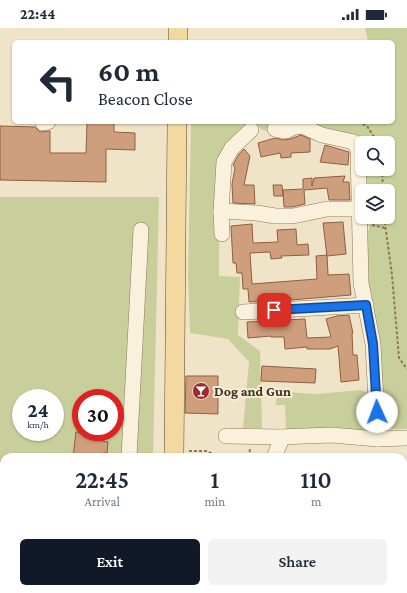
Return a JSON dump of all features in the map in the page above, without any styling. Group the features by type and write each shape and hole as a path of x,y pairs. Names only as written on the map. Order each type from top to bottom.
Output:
{"main road":[{"path":"178,28 178,40"},
{"path":"174,453 177,124"}],"street":[{"path":"275,129 286,130 302,126 322,135 354,142 358,150 359,184"},
{"path":"222,234 221,211 224,162 232,148 251,130"},
{"path":"221,211 257,213 275,216 293,216 327,209 355,209"},
{"path":"359,224 361,283 373,344 378,439"},
{"path":"128,453 141,230"},
{"path":"243,312 366,305"},
{"path":"234,432 280,437 331,435 378,439 407,438"},
{"path":"276,453 280,443 280,437"}],"path":[{"path":"362,124 367,126 373,136"},
{"path":"366,224 385,228"},
{"path":"385,224 392,275 399,358 407,369"},
{"path":"185,453 206,451 211,453"}],"green space":[{"path":"365,28 407,28 407,429 391,429 387,426 384,398 381,398 370,304 365,230 369,230 369,224 395,224 395,184 367,184 367,176 395,176 395,136 355,136 355,141 345,136 340,131 271,132 262,130 256,124 395,124 395,40 368,40"},
{"path":"191,124 249,124 218,162 215,183 214,237 219,237 219,276 240,277 238,335 260,351 262,428 243,428 249,362 228,339 190,333 188,276"},
{"path":"0,197 159,197 153,453 0,453"},
{"path":"361,390 367,393 369,432 286,429 285,405 276,405 277,394 288,392 316,394"}],"building":[{"path":"87,124 114,124 114,132 135,133 135,150 106,149 106,182 0,180 0,126 35,127 40,132 50,131 50,153 86,153"},
{"path":"301,135 310,139 310,152 291,153 291,157 281,158 280,153 261,157 258,143 275,138 284,140 290,139"},
{"path":"325,145 349,152 348,165 320,162"},
{"path":"244,149 250,156 244,185 254,185 255,204 233,203 232,184 235,168 233,165 239,154"},
{"path":"345,176 343,182 349,182 350,200 329,200 327,188 304,190 305,204 284,207 283,190 303,189 303,179 312,178 312,186 314,178"},
{"path":"273,185 282,185 283,196 274,196"},
{"path":"343,222 346,254 327,256 323,223"},
{"path":"252,224 253,243 278,242 277,230 296,229 297,245 308,244 309,255 281,256 282,258 271,259 270,252 250,253 252,284 317,279 316,256 327,255 328,275 349,274 351,295 291,300 291,298 266,299 266,301 249,302 248,289 243,289 242,273 237,273 236,263 233,263 231,226"},
{"path":"349,315 353,333 353,355 357,355 359,380 341,382 338,346 330,349 307,349 307,347 285,349 284,337 271,336 248,338 247,322 305,319 307,338 331,337 326,319"},
{"path":"262,366 316,369 315,383 261,381"},
{"name":"Dog and Gun","path":"186,376 218,376 218,414 185,413"},
{"path":"75,441 108,442 107,453 73,453"}],"place":[{"name":"Dog and Gun","path":"201,391"}],"route":[{"path":"274,310 366,305 373,344 377,412"}]}
